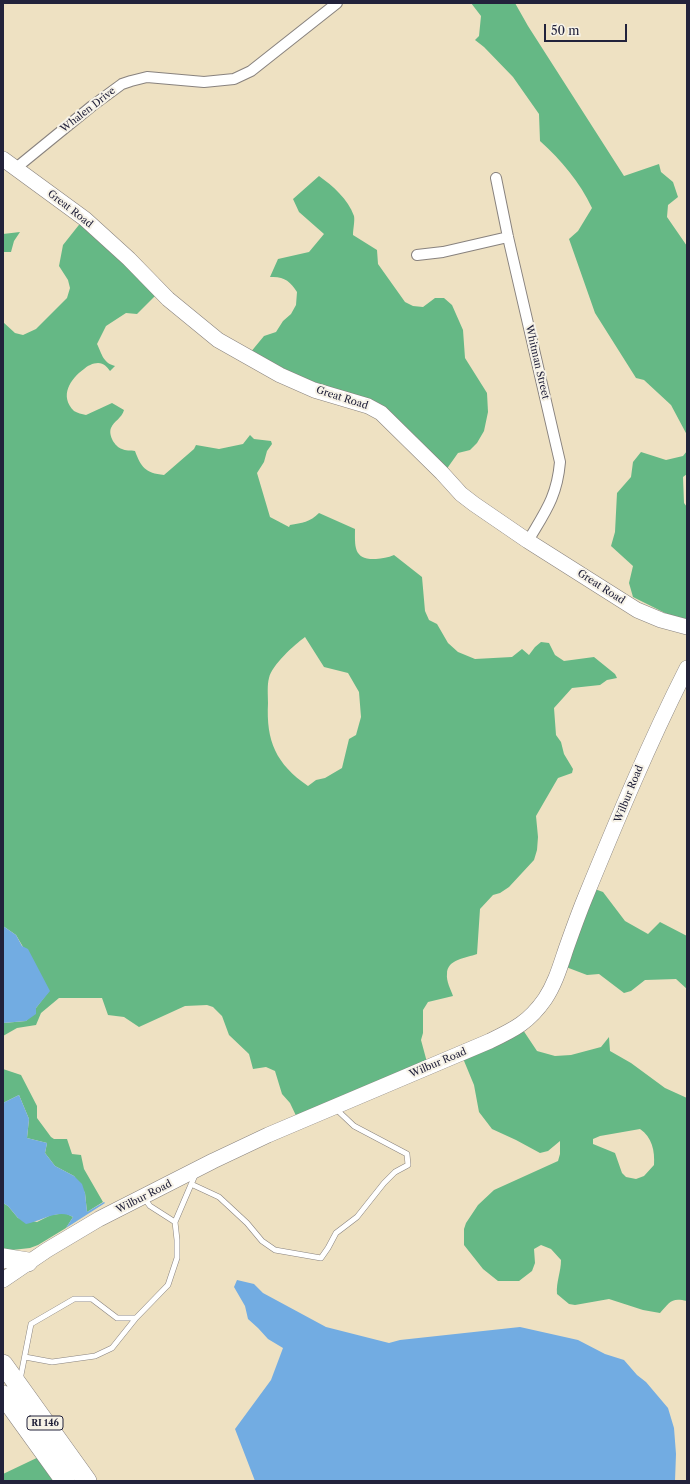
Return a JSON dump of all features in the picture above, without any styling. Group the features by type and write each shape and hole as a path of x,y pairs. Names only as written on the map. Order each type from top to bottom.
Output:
{"highway":[{"path":"3,1258 28,1262"},
{"name":"RI 146","path":"3,1364 11,1391 65,1481"},
{"name":"RI 146","path":"11,1391 87,1481"}],"street":[{"name":"Whalen Drive","path":"16,168 92,106 122,84 138,78 147,77 204,82 234,79 251,71 337,3"},
{"name":"Great Road","path":"3,159 86,219 129,259 168,299 218,340 280,375 314,390 368,406 381,413 442,473 461,494 528,540 637,610 661,620 687,627"},
{"name":"Whitman Street","path":"496,178 508,237 560,462 559,478 552,500 528,540"},
{"path":"417,255 443,252 508,237"},
{"name":"Wilbur Road","path":"3,1280 28,1262 93,1223 197,1169 268,1135 490,1041 511,1031 526,1021 554,985 577,918 644,757 687,668"}],"lane":[{"path":"191,1184 219,1197 247,1223 262,1242 275,1250 321,1258 336,1233 357,1217 384,1183 395,1172 408,1165 407,1154 354,1126 334,1107"},
{"path":"25,1357 52,1362 95,1356 112,1348 136,1318 168,1285 177,1258 175,1222 197,1169"},
{"path":"143,1197 150,1206 175,1222"},
{"path":"11,1391 25,1357 31,1324 74,1299 92,1299 117,1318 136,1318"}],"green space":[{"path":"471,3 515,3 528,26 624,176 659,164 661,172 673,182 678,197 668,205 667,217 687,246 687,435 671,405 644,380 636,378 595,313 569,239 578,231 592,208 582,189 569,172 540,141 539,114 513,77 484,47 475,40 479,36 481,16"},
{"path":"319,176 335,189 348,204 354,216 353,235 377,250 378,264 405,302 413,306 423,307 435,298 444,298 452,305 463,330 465,358 487,393 488,412 484,431 477,443 470,450 458,453 446,470 373,412 259,370 258,371 245,359 264,336 276,332 283,321 291,314 296,305 297,292 292,285 283,278 270,277 278,259 309,252 324,234 299,212 293,199"},
{"path":"82,221 155,296 137,314 126,313 106,326 97,344 105,360 111,365 115,366 110,371 100,363 88,366 74,378 68,388 67,394 67,400 74,411 86,415 112,403 124,410 122,415 111,428 111,437 119,448 135,451 139,461 148,471 164,475 194,449 196,445 219,449 243,444 250,435 254,439 271,441 272,444 267,451 264,462 257,473 270,517 289,527 290,525 309,520 319,513 355,529 357,551 363,557 368,559 376,559 394,555 422,577 425,611 429,620 437,624 448,643 458,652 475,659 512,657 522,649 529,655 541,642 549,643 555,655 564,661 594,657 615,674 617,678 607,680 600,685 572,688 554,708 556,735 561,742 564,754 573,769 572,773 558,778 536,816 538,837 537,850 534,860 509,887 500,893 493,895 480,909 477,954 458,960 450,965 447,980 453,996 428,1002 423,1010 423,1033 421,1040 428,1066 299,1122 290,1103 282,1094 275,1071 266,1067 253,1069 249,1054 229,1035 222,1016 213,1007 207,1005 185,1006 139,1027 124,1017 108,1015 102,998 59,998 41,1013 36,1025 17,1028 3,1036 3,1023 26,1021 49,991 16,935 3,926 3,322 15,333 23,335 36,329 67,298 70,288 68,280 59,266 63,245","holes":["305,637 324,667 348,673 359,692 361,717 356,735 349,739 342,768 325,778 316,780 308,786 288,769 275,750 271,740 268,717 268,681 274,667 279,661"]},
{"path":"20,232 14,241 11,252 3,252 3,234"},
{"path":"687,451 687,474 683,477 684,503 687,507 687,624 633,597 629,583 633,566 611,546 615,532 617,493 631,477 633,462 641,452 666,460 683,456"},
{"path":"592,888 603,892 625,921 648,934 660,922 687,936 687,989 676,979 645,980 631,991 624,993 599,974 587,975 566,967"},
{"path":"521,1027 537,1051 555,1056 571,1055 601,1047 609,1037 610,1051 631,1063 665,1088 687,1098 687,1301 671,1301 660,1313 643,1310 609,1299 575,1305 569,1304 557,1294 561,1260 551,1249 541,1245 534,1249 535,1263 532,1271 519,1281 498,1281 483,1269 464,1245 464,1229 466,1223 478,1205 494,1190 558,1161 560,1154 560,1141 548,1151 540,1153 492,1129 479,1112 474,1085 462,1056","holes":["640,1129 644,1132 652,1145 654,1165 644,1176 636,1179 626,1177 622,1173 615,1153 593,1144 593,1139 600,1136"]},
{"path":"3,1069 21,1075 37,1106 37,1118 51,1137 54,1139 67,1139 72,1154 81,1155 84,1169 103,1202 87,1212 85,1193 74,1176 55,1166 45,1153 47,1143 27,1138 29,1119 19,1095 3,1103"},
{"path":"3,1203 8,1206 18,1218 37,1222 51,1215 67,1214 73,1217 66,1228 38,1245 30,1248 3,1251"},
{"path":"45,1454 65,1481 3,1481 3,1474"}],"water":[{"path":"3,926 16,935 22,946 28,949 50,991 36,1008 36,1014 26,1021 3,1023"},
{"path":"19,1095 29,1119 27,1138 47,1143 45,1153 55,1166 74,1176 82,1184 85,1193 87,1212 104,1202 105,1203 66,1228 73,1217 56,1214 26,1224 3,1203 3,1103"},
{"path":"237,1280 254,1284 263,1293 326,1327 389,1343 400,1340 520,1327 578,1340 605,1354 624,1360 637,1375 646,1382 668,1408 674,1428 676,1454 675,1481 255,1481 235,1429 271,1380 283,1348 268,1339 248,1319 245,1306 234,1287"}]}
